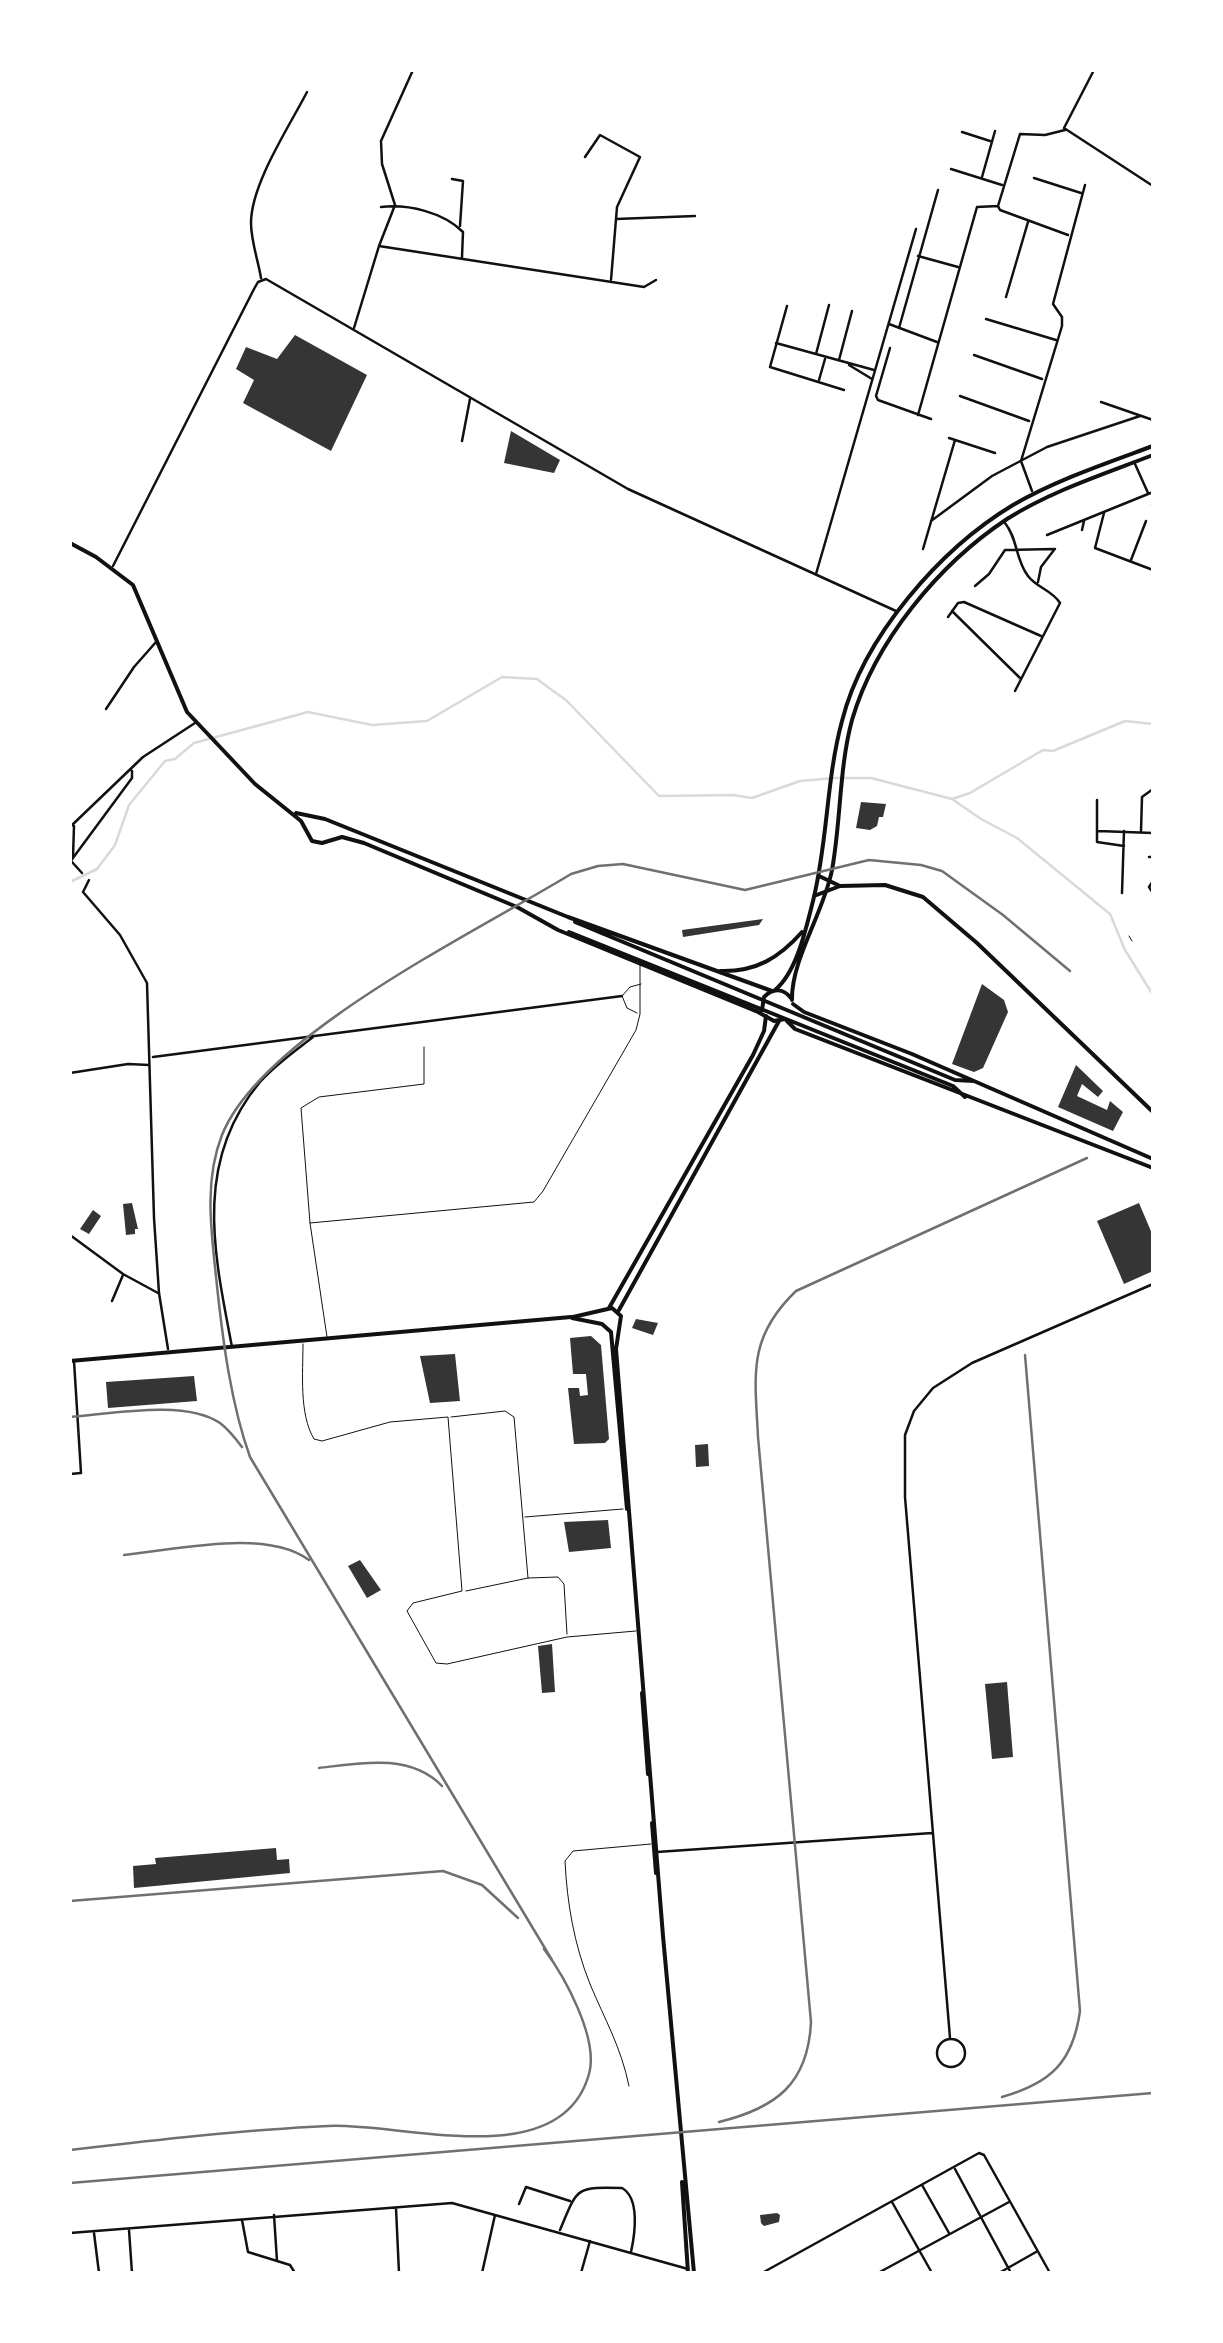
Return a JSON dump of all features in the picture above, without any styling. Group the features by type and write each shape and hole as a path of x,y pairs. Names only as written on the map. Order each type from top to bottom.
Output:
{"main road":[{"path":"604,1326 606,1310 754,1055 764,1031 762,1001 783,982 804,930 819,876 841,722 867,656 898,612 972,534 1034,494 1153,446"},
{"path":"678,2114 643,1697 618,1311 782,1020 791,1014 793,986 830,880 848,742 859,700 894,635 964,552 1004,522 1053,496 1153,455"},
{"path":"70,543 133,585 152,622 156,642 179,696 196,722 256,784 289,810 316,842 346,837 397,856 517,907 558,930 765,1016 1153,1168"},
{"path":"289,810 330,822 710,970 787,993 804,1012 1153,1158"},
{"path":"308,830 316,818"},
{"path":"330,822 330,839"},
{"path":"819,876 840,886"},
{"path":"814,896 840,886 885,885 924,897 1153,1112"},
{"path":"568,917 590,930 956,1080 974,1081"},
{"path":"558,930 586,936 953,1086 965,1097"},
{"path":"710,970 735,971 764,964 783,952 804,930"},
{"path":"783,982 793,986"},
{"path":"72,1361 618,1311"},
{"path":"571,1317 617,1326"},
{"path":"604,1326 611,1332 615,1365 690,2272"}],"street":[{"path":"353,330 395,205 382,164 381,141 413,70"},
{"path":"1094,70 1063,124 1065,130 1153,186"},
{"path":"112,568 261,280 252,211 306,92"},
{"path":"982,178 995,130"},
{"path":"998,206 1020,134 1046,136 1065,130"},
{"path":"962,132 992,141"},
{"path":"584,157 600,135 639,154 640,162 614,219 611,282"},
{"path":"950,169 1004,186"},
{"path":"1034,178 1082,193"},
{"path":"452,179 463,181 462,259"},
{"path":"1034,494 1026,483 1022,461 1057,341 1062,317 1053,304 1085,184"},
{"path":"900,330 938,190"},
{"path":"382,207 395,205 425,212 460,228"},
{"path":"998,206 1028,222 1069,236"},
{"path":"918,415 978,208 998,206"},
{"path":"614,219 695,216"},
{"path":"1006,297 1028,222"},
{"path":"816,574 916,230"},
{"path":"379,246 644,287 656,280"},
{"path":"918,256 959,268"},
{"path":"261,280 272,280 628,489 898,612"},
{"path":"787,306 770,366 844,390"},
{"path":"815,356 829,306"},
{"path":"838,362 852,311"},
{"path":"986,320 1057,341"},
{"path":"889,324 938,342"},
{"path":"887,331 900,330"},
{"path":"774,343 876,370"},
{"path":"890,348 877,398 931,419"},
{"path":"974,355 1044,379"},
{"path":"818,382 825,358"},
{"path":"848,364 874,380"},
{"path":"960,396 1031,422"},
{"path":"462,442 470,397"},
{"path":"1101,402 1153,420"},
{"path":"931,521 992,476 1054,444 1140,416"},
{"path":"949,438 995,453"},
{"path":"923,549 955,440"},
{"path":"1047,535 1151,493 1134,462"},
{"path":"1105,511 1094,546 1153,570"},
{"path":"1082,530 1085,520"},
{"path":"1131,561 1146,521"},
{"path":"1004,522 1016,537 1024,570 1038,586 1057,596 1060,603 1014,690"},
{"path":"976,586 989,574 1002,551 1054,549 1038,576 1038,586"},
{"path":"948,617 964,602 1042,636"},
{"path":"952,611 1021,679"},
{"path":"106,709 156,642"},
{"path":"82,872 71,860 72,826 153,750 196,722"},
{"path":"71,860 132,778 132,771"},
{"path":"1141,832 1142,796 1153,789"},
{"path":"1097,800 1099,844 1124,846"},
{"path":"1096,830 1153,833"},
{"path":"1122,893 1124,831"},
{"path":"89,880 83,892 120,935 143,970 148,994 159,1293 168,1351"},
{"path":"1153,881 1149,890 1153,893"},
{"path":"150,1058 622,996"},
{"path":"232,1348 212,1217 218,1165 235,1118 246,1102 271,1072 316,1035"},
{"path":"70,1073 128,1064 150,1066"},
{"path":"70,1235 123,1274 159,1293"},
{"path":"112,1301 123,1274"},
{"path":"950,2038 904,1497 903,1446 909,1422 932,1388 972,1364 1153,1284"},
{"path":"70,1474 81,1473 72,1361"},
{"path":"658,1852 934,1833"},
{"path":"950,2038 960,2042 965,2051 963,2061 955,2067 945,2066 937,2054 941,2044 950,2038"},
{"path":"762,2273 979,2154 984,2155 1050,2273"},
{"path":"954,2167 1010,2270"},
{"path":"922,2185 950,2234"},
{"path":"519,2204 526,2187 572,2202"},
{"path":"560,2231 576,2193 591,2188 622,2188 628,2191 634,2227 631,2252"},
{"path":"892,2201 932,2273"},
{"path":"878,2273 1010,2201"},
{"path":"70,2233 452,2203 560,2231 690,2272"},
{"path":"396,2206 399,2273"},
{"path":"482,2273 496,2213"},
{"path":"274,2215 277,2262"},
{"path":"242,2218 246,2250 290,2266 295,2273"},
{"path":"129,2229 132,2273"},
{"path":"94,2231 99,2273"},
{"path":"581,2273 590,2240"},
{"path":"999,2273 1037,2251"}],"lane":[{"path":"310,1223 534,1202 630,1042 640,1014 640,964"},
{"path":"640,984 630,987 622,996 627,1008 640,1014"},
{"path":"327,1338 310,1223 302,1104 319,1097 424,1084 424,1047"},
{"path":"303,1341 303,1388 314,1439 322,1441 390,1422 512,1413 528,1578"},
{"path":"448,1417 462,1592"},
{"path":"522,1518 628,1509"},
{"path":"567,1637 563,1581 555,1576 413,1602 407,1611 436,1663 448,1664 567,1637 637,1630"},
{"path":"628,2086 622,2051 590,1984 575,1941 565,1861 573,1851 654,1843"}],"path":[{"path":"1129,936 1132,941"}],"building":[{"path":"295,335 367,375 331,451 243,403 254,380 236,369 246,347 277,359"},
{"path":"511,431 560,460 554,473 504,463"},
{"path":"861,802 886,804 883,817 870,830 856,828"},
{"path":"763,919 759,925 683,937 682,930"},
{"path":"982,984 1004,1000 1008,1012 983,1068 974,1072 952,1064"},
{"path":"1076,1065 1103,1091 1098,1097 1082,1084 1077,1096 1107,1110 1110,1101 1123,1112 1113,1131 1058,1107"},
{"path":"132,1203 138,1229 135,1234 126,1235 123,1204"},
{"path":"1139,1203 1153,1236 1153,1271 1124,1284 1097,1221"},
{"path":"93,1210 101,1216 89,1234 80,1229"},
{"path":"636,1319 658,1323 653,1335 632,1328"},
{"path":"591,1336 601,1345 609,1439 605,1443 574,1444 568,1388 579,1388 580,1396 588,1395 586,1374 573,1374 570,1338"},
{"path":"455,1354 460,1401 430,1403 420,1356"},
{"path":"194,1376 197,1401 108,1408 106,1382"},
{"path":"708,1444 709,1466 696,1467 695,1445"},
{"path":"608,1520 611,1548 569,1552 564,1522"},
{"path":"360,1560 381,1590 367,1598 348,1566"},
{"path":"552,1644 555,1692 542,1693 538,1646"},
{"path":"1007,1682 1013,1757 992,1759 985,1684"},
{"path":"276,1848 277,1860 289,1859 290,1873 134,1888 133,1866 156,1864 155,1858"},
{"path":"777,2213 779,2222 764,2226 761,2223 760,2215"}],"waterway":[{"path":"70,882 97,869 115,845 129,805 165,761 175,759 194,743 308,712 372,725 427,721 502,677 537,679 566,700 659,796 752,798 800,781 871,778 952,799 1017,838 1110,914 1125,950 1153,995"},
{"path":"952,799 970,793 1043,750 1053,751 1125,721 1153,724"}],"railway":[{"path":"552,1960 250,1457 229,1373 213,1248 212,1172 222,1135 245,1097 280,1060 325,1024 430,955 571,874 598,866 623,864 745,890 869,860 921,865 942,871 1070,971"},
{"path":"719,2122 757,2109 785,2090 803,2062 811,2022 758,1437 756,1376 762,1342 780,1308 796,1291 1087,1158"},
{"path":"1002,2097 1034,2085 1057,2068 1072,2044 1080,2011 1025,1355"},
{"path":"70,1417 147,1410 188,1412 220,1423 242,1447"},
{"path":"124,1555 245,1543 291,1550 309,1560"},
{"path":"319,1768 400,1764 442,1786"},
{"path":"70,1901 443,1871 482,1885 518,1918"},
{"path":"70,2150 328,2126 475,2136 513,2134 547,2124 573,2105 589,2074 591,2060 578,2009 544,1949"},
{"path":"70,2183 1153,2093"}]}
